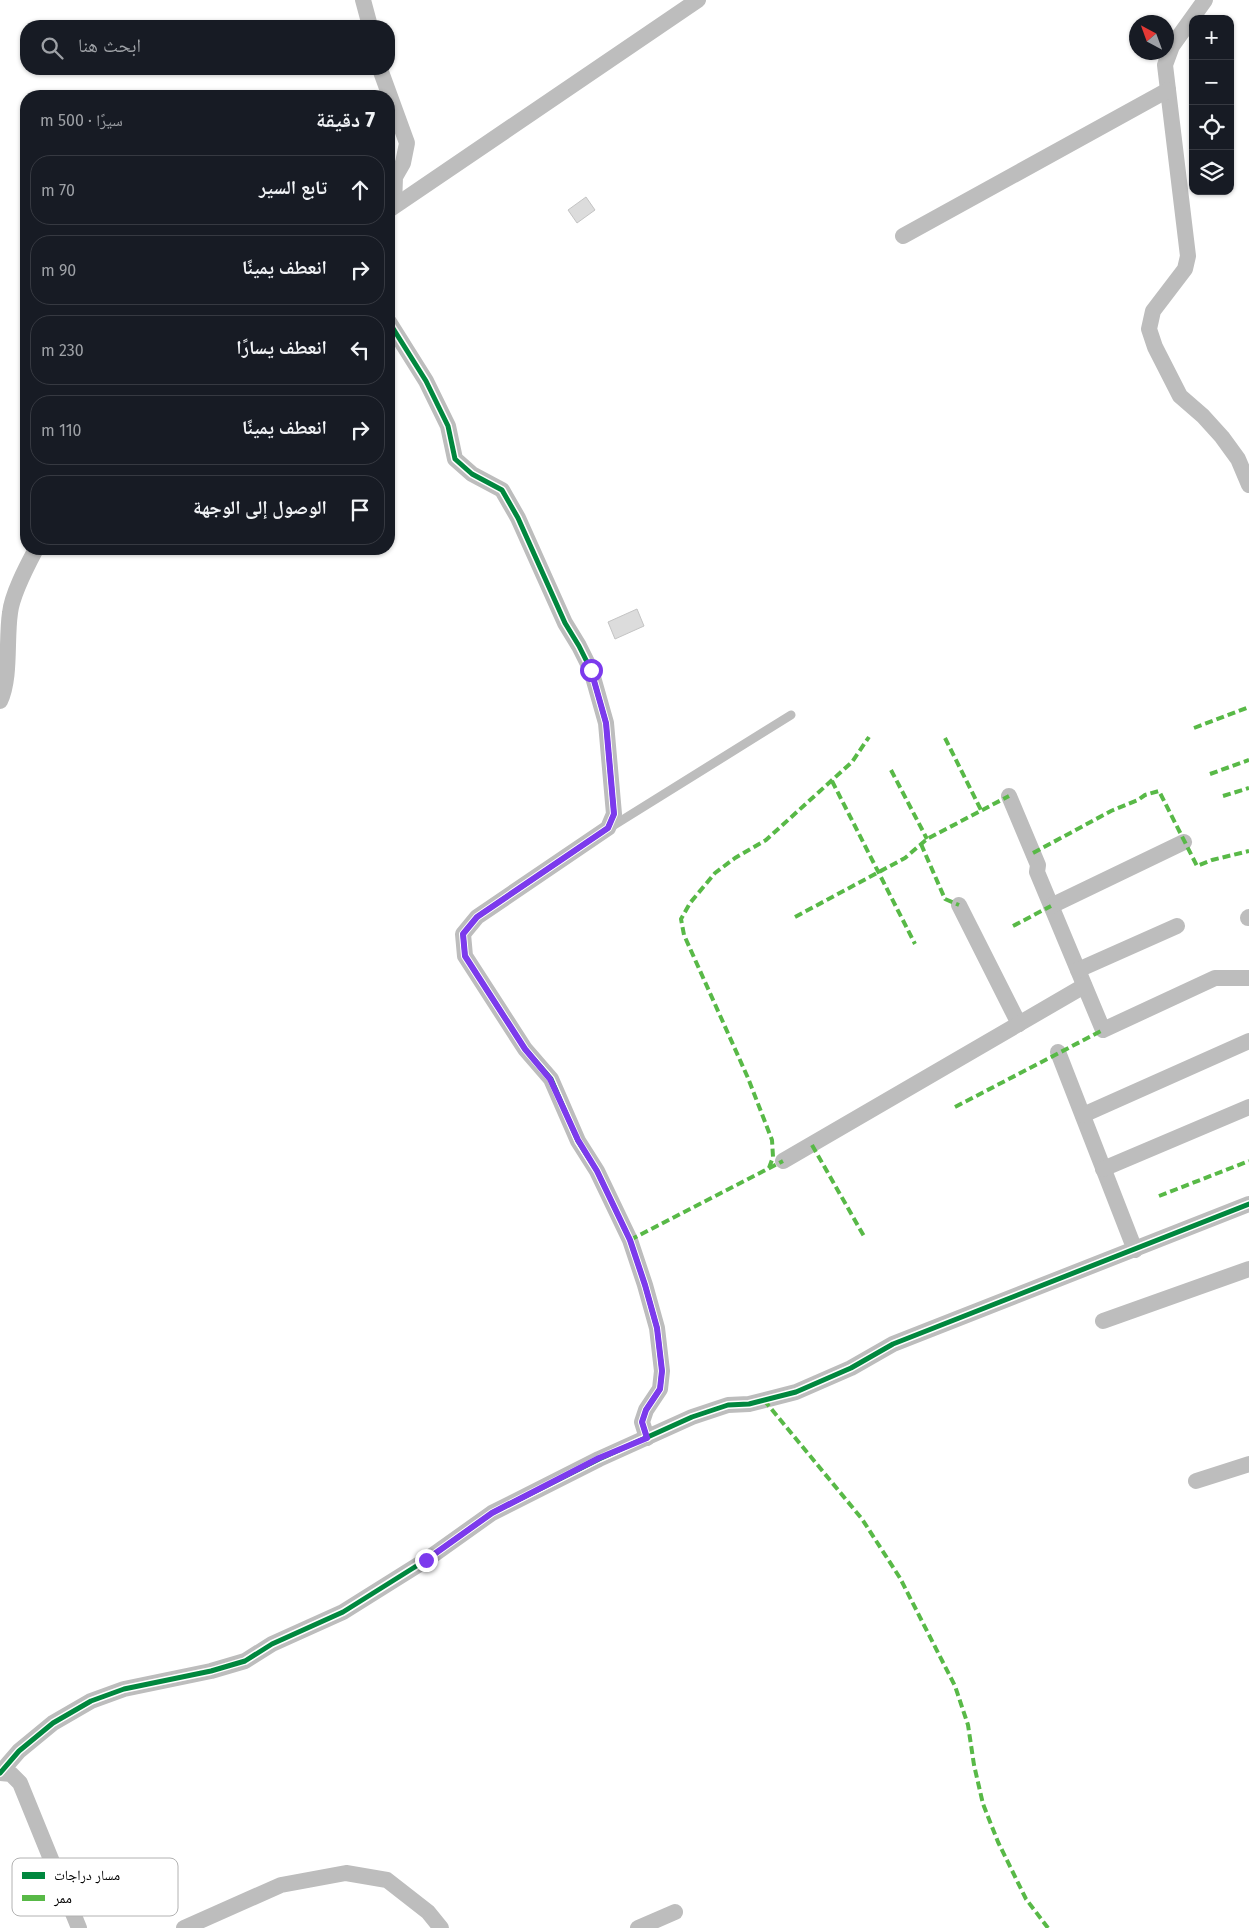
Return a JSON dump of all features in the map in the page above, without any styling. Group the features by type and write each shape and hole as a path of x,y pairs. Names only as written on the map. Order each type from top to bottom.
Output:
{"street":[{"path":"363,0 368,20"},
{"path":"395,205 698,0"},
{"path":"1205,0 1172,46 1165,65 1188,256 1185,269 1153,312 1149,329 1155,347 1180,396 1203,416 1222,437 1238,458 1249,485"},
{"path":"382,75 388,90"},
{"path":"903,236 1168,90"},
{"path":"395,111 407,144 403,163 395,177"},
{"path":"395,332 426,381 445,418 455,459 472,474 502,490 518,518 565,623 591,670 606,723 614,814 608,828 477,917 463,934 465,956 525,1049 550,1079 578,1140 597,1171 630,1240 657,1328 662,1371 660,1389 646,1410 642,1422 647,1438"},
{"path":"0,701 8,660 10,611 24,570 33,555"},
{"path":"1009,796 1038,865 1037,872 1103,1030 1215,978 1249,978"},
{"path":"1051,906 1184,842"},
{"path":"959,905 1019,1024"},
{"path":"1078,970 1177,926"},
{"path":"783,1161 1084,986"},
{"path":"1082,1115 1249,1041"},
{"path":"1058,1052 1135,1250"},
{"path":"1103,1169 1249,1106"},
{"path":"0,1773 19,1751 46,1729 90,1701 124,1689 211,1671 244,1661 272,1644 343,1612 384,1588 492,1513 591,1463 692,1417 728,1405 749,1404 796,1392 851,1368 893,1344 1249,1204"},
{"path":"1103,1321 1249,1269"},
{"path":"1196,1481 1249,1464"},
{"path":"0,1773 11,1774 20,1783 51,1858"},
{"path":"184,1928 281,1885 346,1873 387,1880 428,1912 441,1928"},
{"path":"638,1928 675,1912"},
{"path":"74,1916 79,1928"}],"lane":[{"path":"608,828 791,715"}],"building":[{"path":"586,197 595,210 577,223 568,210"},
{"path":"637,609 644,626 615,639 608,622"}],"marked path":[{"path":"1194,728 1249,707"},
{"path":"769,1168 773,1157 772,1140 748,1078 684,935 681,919 690,903 715,873 735,858 766,840 852,762 869,737"},
{"path":"945,738 981,810"},
{"path":"1210,774 1249,760"},
{"path":"891,770 927,839"},
{"path":"832,781 915,944"},
{"path":"1223,796 1249,788"},
{"path":"1033,853 1111,811 1138,800 1145,795 1159,791 1197,866 1212,860 1249,851"},
{"path":"795,917 905,858 927,839 1009,796"},
{"path":"921,844 945,899 959,905"},
{"path":"1013,926 1051,906"},
{"path":"955,1107 1103,1030"},
{"path":"812,1145 865,1238"},
{"path":"630,1240 783,1161"},
{"path":"1159,1196 1249,1161"},
{"path":"764,1400 862,1519 900,1578 955,1686 968,1725 974,1765 983,1804 998,1842 1026,1899 1048,1928"}],"cycle path":[{"path":"395,332 426,381 448,426 455,459 472,474 502,490 518,518 565,623 591,670 606,723 614,814 608,828 477,917 463,934 465,956 525,1049 551,1079 578,1141 597,1171 630,1240 657,1328 662,1371 660,1389 646,1410 642,1422 647,1438"},
{"path":"0,1773 19,1751 53,1723 91,1701 124,1689 211,1671 245,1661 272,1644 343,1612 426,1560 492,1513 599,1459 692,1417 728,1405 749,1404 796,1392 851,1368 893,1344 1249,1204"}],"route":[{"path":"426,1560 492,1513 599,1458 647,1438 642,1422 646,1410 660,1389 662,1371 657,1328 630,1240 597,1171 578,1140 550,1079 525,1049 465,956 463,934 477,917 608,828 614,814 606,723 591,670"}]}
